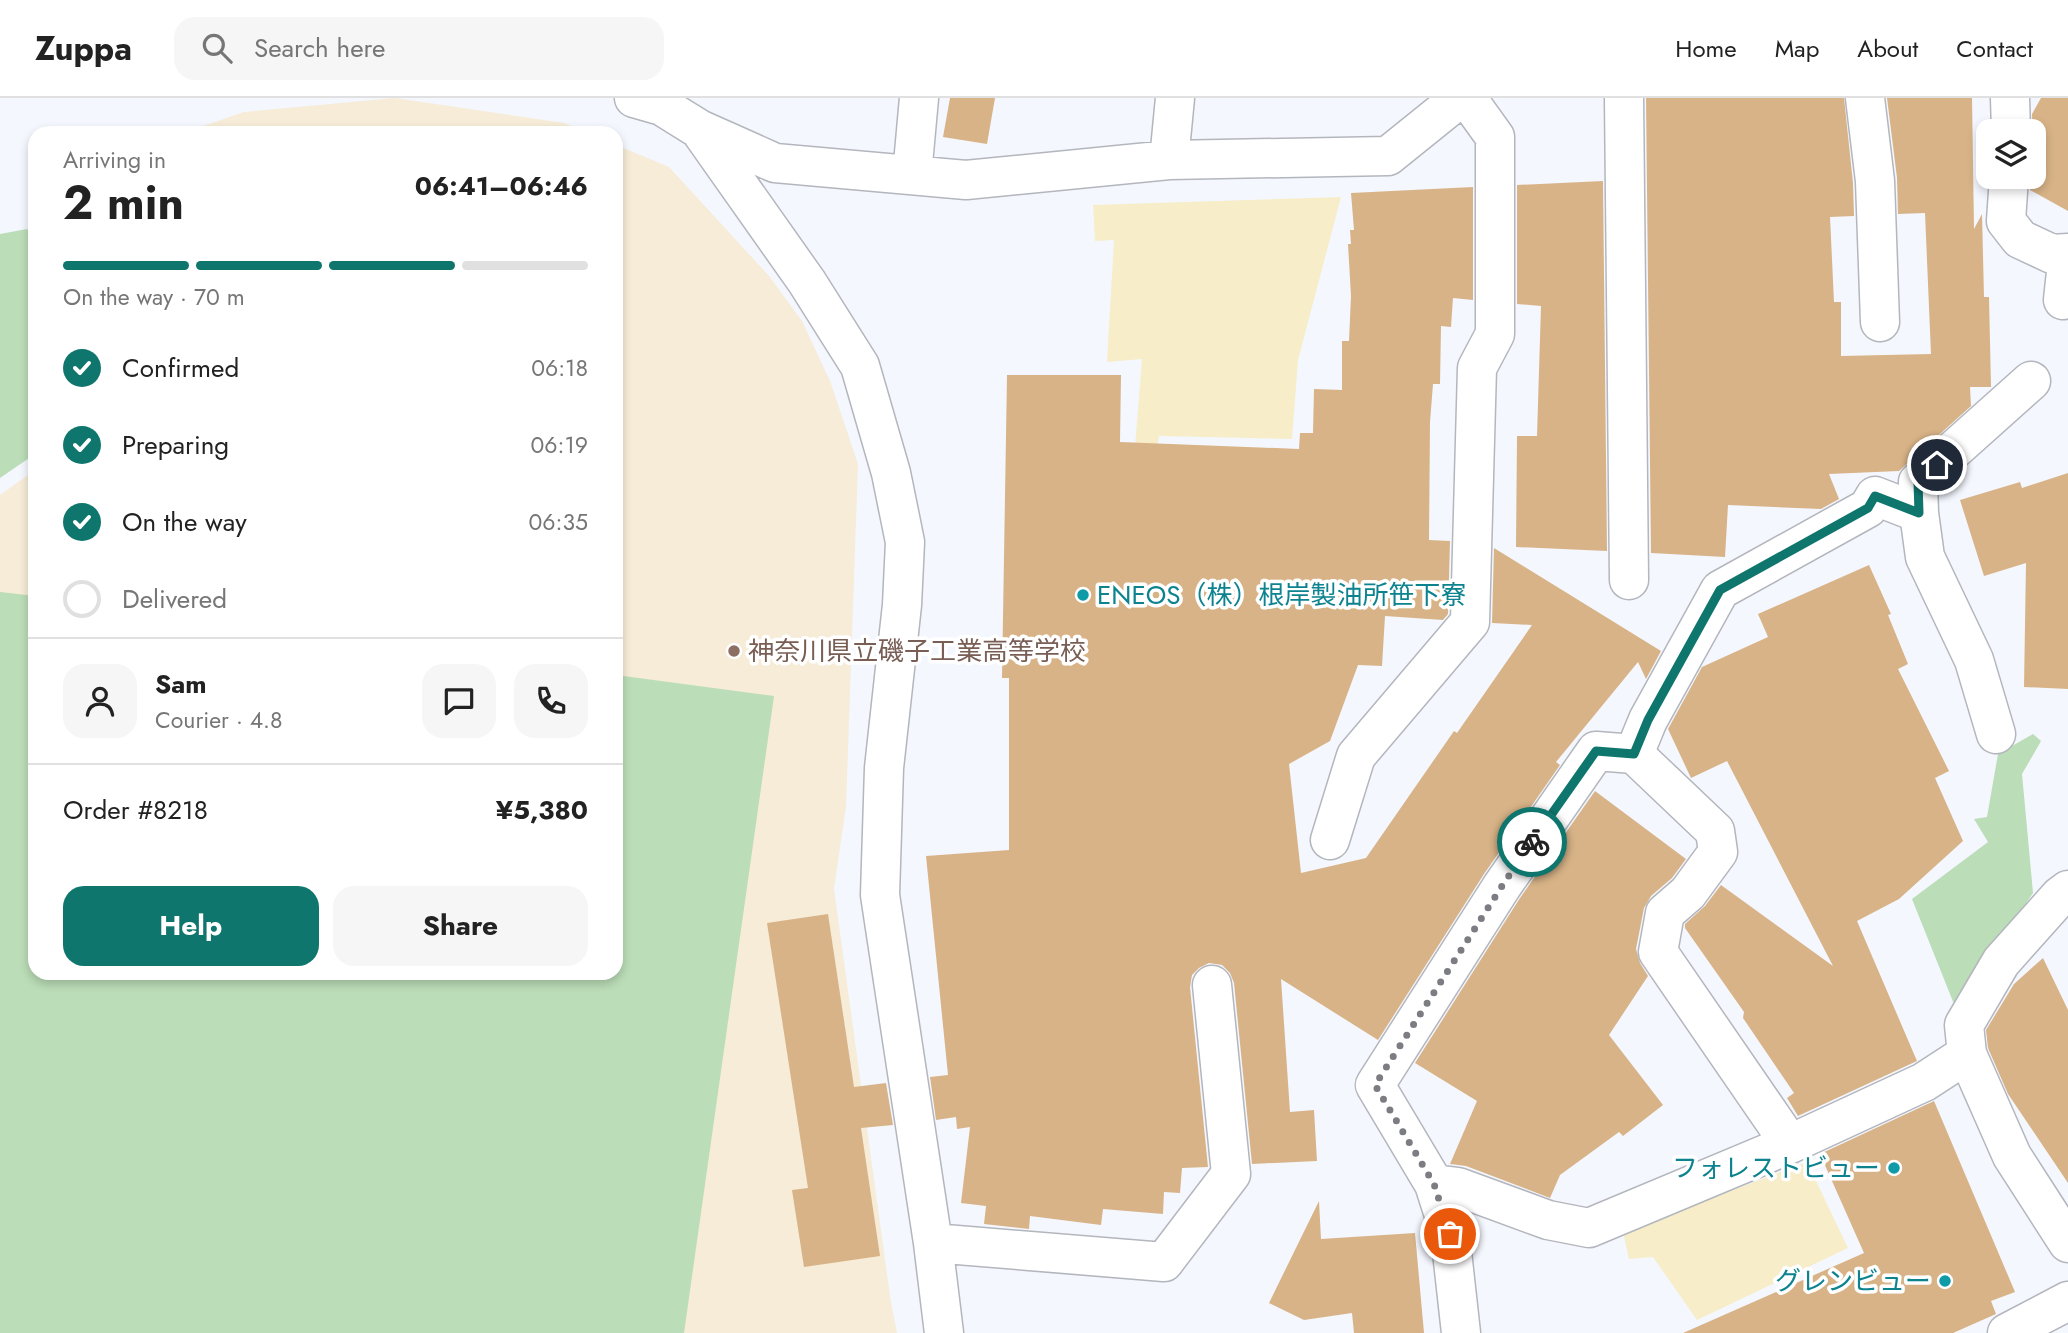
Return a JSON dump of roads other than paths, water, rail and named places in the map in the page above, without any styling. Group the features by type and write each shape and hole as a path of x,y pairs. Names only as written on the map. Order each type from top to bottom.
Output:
{"street":[{"path":"912,175 919,98"},
{"path":"1169,160 1175,98"},
{"path":"653,101 699,128 775,163 966,180 1169,160 1388,156 1460,98"},
{"path":"1330,840 1356,756 1470,622 1477,368 1495,334 1495,136 1467,98"},
{"path":"1624,98 1629,580"},
{"path":"1865,98 1875,181 1880,322"},
{"path":"2010,98 2011,119"},
{"path":"699,128 807,282 860,366 891,473 905,542 902,605 884,768 880,895 933,1243 944,1333"},
{"path":"2007,189 2006,221 2020,239 2052,254 2068,253 2063,299"},
{"path":"1996,734 1974,660 1925,557 1918,482 2031,381"},
{"path":"1634,754 1648,720 1720,590 1868,508 1875,496 1919,513"},
{"path":"1461,1333 1450,1234 1434,1184 1375,1085 1502,886 1596,751 1634,754 1715,831 1718,852 1688,893 1665,913 1658,952 1790,1144"},
{"path":"1434,1184 1458,1187 1548,1220 1589,1228 1790,1144 1924,1082 1966,1040 2001,962 2068,890"},
{"path":"933,1243 1164,1262 1231,1174 1212,985"},
{"path":"1966,1040 2011,1156 2068,1243"},
{"path":"2007,1333 2068,1301"}],"place":[{"name":"ENEOS（株）根岸製油所笹下寮","path":"1083,595"},
{"name":"神奈川県立磯子工業高等学校","path":"734,651"},
{"name":"フォレストビュー","path":"1894,1168"},
{"name":"グレンビュー","path":"1945,1281"}]}
